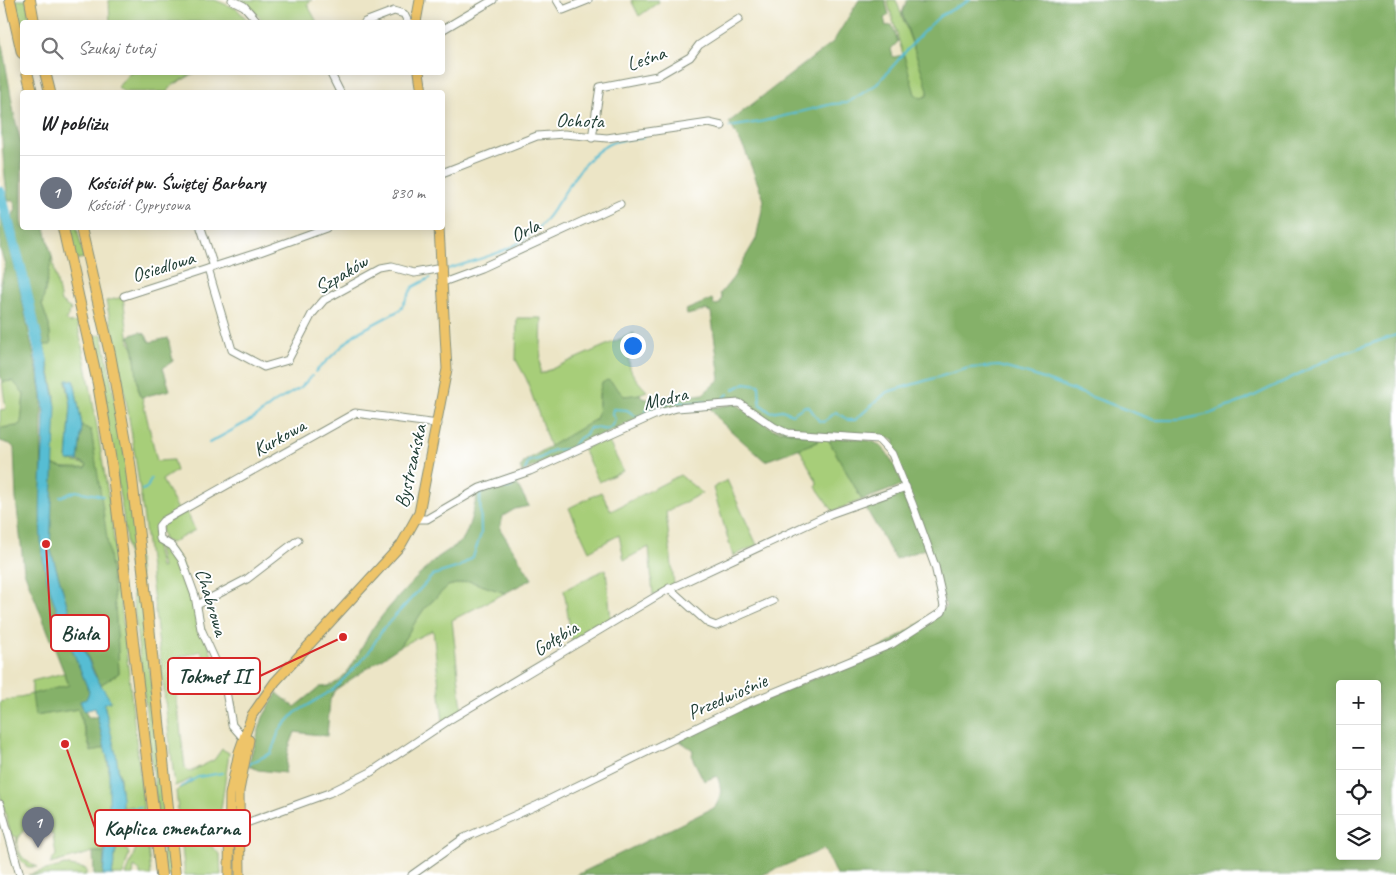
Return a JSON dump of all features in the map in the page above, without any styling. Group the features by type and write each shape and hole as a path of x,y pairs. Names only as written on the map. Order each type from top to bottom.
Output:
{"highway":[{"path":"10,0 20,44"},
{"path":"30,0 34,20"},
{"path":"28,75 32,90"},
{"path":"46,75 50,90"},
{"path":"63,230 98,384 112,467 161,875"},
{"path":"81,230 110,354 133,484 176,875"},
{"path":"155,830 152,848 155,875"}],"main road":[{"path":"416,20 420,0"},
{"path":"419,75 422,90"},
{"name":"Bystrzańska","path":"229,875 228,820 232,780 256,707 401,545 417,519 438,424 448,358 439,230"},
{"name":"Bystrzańska","path":"240,875 240,782 245,741"}],"street":[{"path":"232,0 244,6 256,20"},
{"path":"445,28 493,0"},
{"path":"557,0 563,10 588,0"},
{"path":"371,20 398,11 404,14 407,20"},
{"name":"Leśna","path":"592,138 600,87 656,76 690,57 699,45 739,19"},
{"path":"332,75 339,90"},
{"name":"Ochota","path":"445,172 537,136 564,134 592,138 653,133 709,123 722,126"},
{"name":"Orla","path":"443,282 533,245 590,216 620,204"},
{"name":"Szpaków","path":"202,230 223,321 232,350 258,364 268,367 281,363 290,357 307,322 319,305 358,280 387,267 396,267 414,273 442,268"},
{"name":"Osiedlowa","path":"124,296 211,268 312,230"},
{"name":"Modra","path":"417,519 427,519 480,488 517,474 526,473 658,413 736,403 746,406 774,427 786,433 878,439 892,454 906,487"},
{"name":"Kurkowa","path":"160,539 158,529 163,521 355,413 438,424"},
{"name":"Gołębia","path":"228,820 249,822 307,803 371,772 449,720 669,588 830,514 906,487"},
{"name":"Przedwiośnie","path":"412,875 464,838 538,805 742,706 892,644 942,612 943,601 935,566 906,487"},
{"name":"Chabrowa","path":"160,539 177,552 198,605 201,630 224,680 232,725 245,741"},
{"path":"198,605 240,583 298,540"},
{"path":"669,588 708,623 716,626 773,602"},
{"path":"0,804 20,875"}],"green space":[{"path":"15,0 26,0 31,20 20,20 20,26"},
{"path":"109,0 215,0 237,9 247,20 110,20"},
{"path":"237,0 312,0 307,4 316,20 262,20 246,3"},
{"path":"631,0 658,0 659,2 639,16"},
{"path":"859,0 885,0 889,15 884,18 886,26 892,25 898,42 891,49 893,57 904,55 915,94 921,98 927,96 928,90 902,13 907,0 1396,0 1396,875 836,875 824,849 762,875 577,875 715,807 721,792 717,776 704,781 692,757 693,750 677,739 720,718 868,656 946,607 894,451 895,439 793,433 774,426 741,401 666,409 662,400 703,394 720,379 711,312 706,310 687,315 686,310 712,299 714,305 720,304 722,297 720,294 733,278 756,239 764,200 745,150 729,122 833,42"},
{"path":"887,0 896,0 929,90 927,96 921,98 915,95"},
{"path":"0,33 20,138 20,230 45,230 52,257 42,305 49,325 51,345 44,345 12,217 16,209 14,200 8,201 0,96"},
{"path":"128,75 191,75 173,85 169,90 122,90 118,87"},
{"path":"0,212 16,271 42,394 41,540 44,560 60,618 89,692 86,700 80,701 88,717 97,717 105,747 92,752 78,709 35,716 32,694 69,685 24,571 16,499 14,448 10,444 0,441 0,428 17,426 21,423 24,394 13,381 2,382 0,374 0,287 5,265 0,249"},
{"path":"67,230 77,230 84,258 74,260"},
{"path":"52,257 61,302 71,309 66,320 69,323 77,322 90,385 111,513 151,875 140,875 140,871 134,867 133,875 126,875 136,848 138,836 137,825 132,825 129,827 133,847 126,848 129,854 123,875 112,875 122,812 135,810 132,806 122,808 120,778 104,703 110,701 100,685 119,673 115,608 91,430 82,426 74,380 66,382 71,405 67,460 87,465 86,469 65,468 53,465 55,396 44,345 51,344 49,325 42,305"},
{"path":"123,297 129,342 134,350 139,395 142,397 157,461 173,460 176,471 162,480 179,511 156,527 156,547 160,568 162,568 158,546 160,543 171,548 180,560 217,670 210,673 201,651 172,659 185,768 189,772 214,760 222,749 229,753 221,809 202,822 200,827 204,838 220,855 221,875 185,875 176,791 193,781 191,779 175,786 139,482 119,361 106,301"},
{"path":"517,318 542,318 540,374 634,333 629,365 634,376 647,391 631,397 624,396 610,381 599,392 599,413 596,419 550,447 526,378 516,360"},
{"path":"140,332 145,334 150,342 168,338 173,361 163,368 170,390 142,397 139,395 134,350 129,336"},
{"path":"102,334 120,425 133,511 172,875 165,875 123,514 92,337"},
{"path":"607,380 624,396 640,394 642,398 657,401 660,409 522,472 520,468 525,461 596,419 602,383"},
{"path":"13,381 24,393 21,423 17,426 0,428 0,410 6,409 2,382"},
{"path":"736,404 773,429 818,437 817,442 765,461 721,422 710,408"},
{"path":"82,426 91,430 109,551 118,643 119,673 100,685 72,621 50,548 53,465 65,468 86,468 87,465 78,461"},
{"path":"818,437 827,437 862,500 833,511 816,487 817,482 799,448 817,442"},
{"path":"827,437 869,440 877,443 883,448 896,468 903,485 862,500"},
{"path":"607,438 623,471 599,482 583,449"},
{"path":"680,475 702,493 666,512 674,584 653,595 649,547 624,560 619,535 589,551 569,508 601,492 611,511"},
{"path":"513,477 529,506 515,509 503,516 500,529 532,579 505,593 469,581 448,586 424,609 399,647 335,690 330,700 327,736 295,732 288,750 285,773 258,770 248,765 263,717 277,693 295,707 320,687 339,681 353,664 375,625 389,607 437,558 462,540 469,526 477,497 473,494"},
{"path":"727,480 757,545 733,556 713,488"},
{"path":"904,489 928,548 895,559 863,503"},
{"path":"186,510 195,530 171,543 164,540 161,529 163,524"},
{"path":"606,569 611,621 572,642 564,590"},
{"path":"469,581 505,593 452,620 462,710 443,722 433,630 399,647 424,609 448,586"},
{"path":"64,673 69,685 35,716 78,709 91,752 105,747 108,760 110,800 104,852 93,852 50,864 56,855 53,835 42,828 32,827 24,830 19,836 18,844 20,853 26,861 38,867 28,867 22,862 18,854 17,837 11,835 0,794 0,702 32,694 32,681"},
{"path":"93,852 104,852 103,875 94,875"},
{"path":"65,865 86,869 86,875 28,875"}],"water":[{"path":"44,345 56,406 50,548 72,621 94,674 111,701 104,704 116,754 122,797 122,812 112,875 103,875 109,812 109,765 95,708 84,711 80,701 86,699 89,692 59,618 43,560 40,510 44,415 34,348"},
{"path":"67,380 74,380 82,426 78,461 67,461 71,405"}],"waterway":[{"path":"729,127 760,122 832,104 847,103 877,84 922,33 940,16 970,0"},
{"path":"448,269 490,256 511,247 529,236 550,214 585,163 596,153 613,142 643,138"},
{"path":"0,192 42,360"},
{"path":"315,372 355,334 400,310 413,287 430,278"},
{"path":"734,389 745,383 759,385 760,404 770,412 782,410 792,414 805,406 809,407 819,421 824,422 836,412 848,420 855,420 887,392 969,368 999,366 1035,376 1154,420 1180,420 1209,414 1246,400 1335,356 1396,335"},
{"path":"209,443 256,417 275,402 300,388 312,376"},
{"path":"713,402 722,400 728,394"},
{"path":"525,470 529,461 539,459 553,450 571,449 578,439 585,435 590,428 605,430 610,428 615,419 612,414 613,409 627,410 637,417 646,414 647,409 655,410 658,406 673,400 684,403 706,402"},
{"path":"249,764 271,753 279,731 295,713 334,689 367,655 383,629 433,575 459,567 473,557 481,534 480,493 495,488 510,488 522,476"},
{"path":"142,490 147,488 151,479"},
{"path":"60,497 76,491 103,496"},
{"path":"181,787 198,777 222,773"},
{"path":"120,810 140,807"}],"place":[{"name":"Biała","path":"46,544"},
{"name":"Tokmet II","path":"343,637"},
{"name":"Kaplica cmentarna","path":"65,744"},
{"name":"Kościół pw. Świętej Barbary","path":"38,848"}]}
